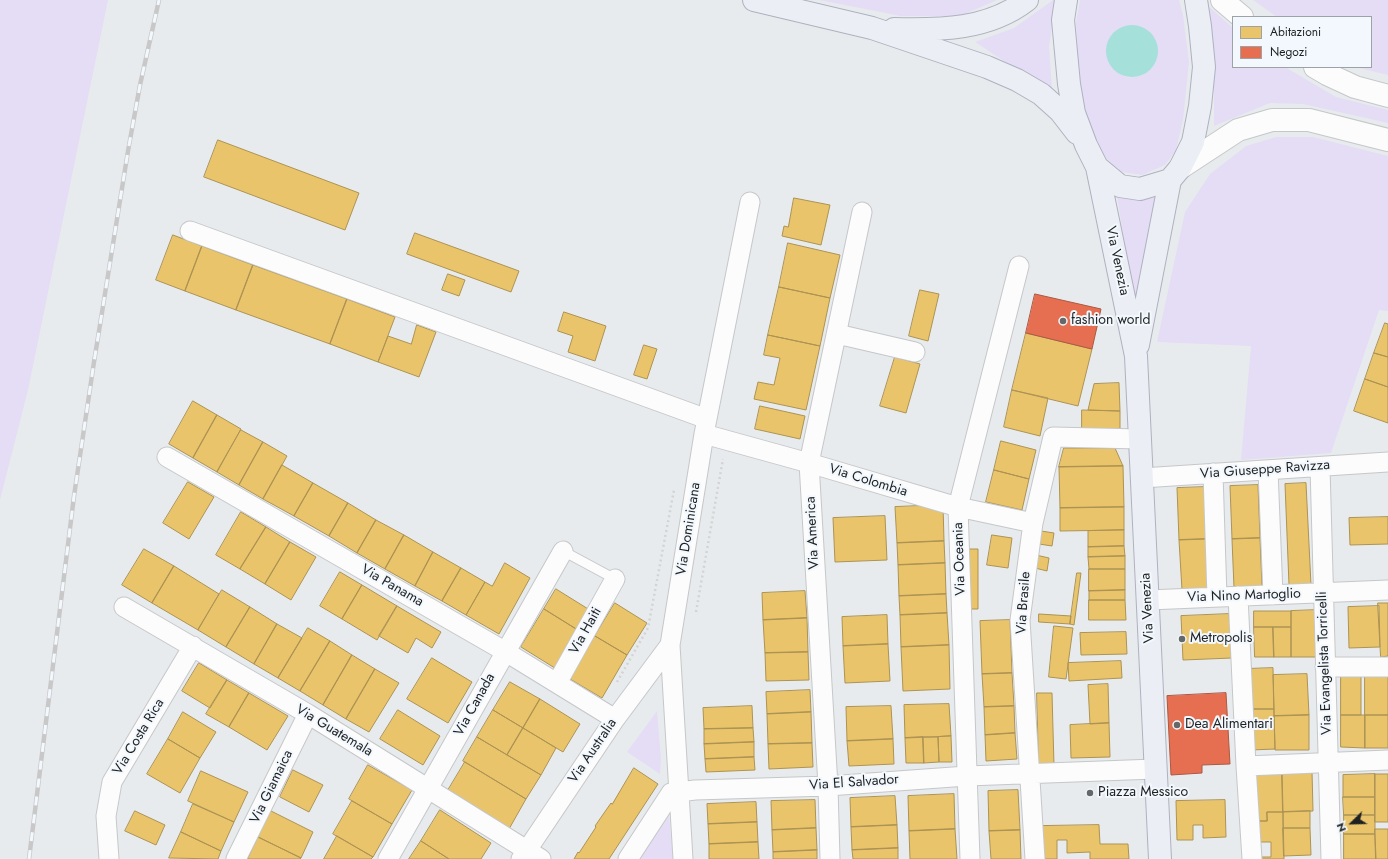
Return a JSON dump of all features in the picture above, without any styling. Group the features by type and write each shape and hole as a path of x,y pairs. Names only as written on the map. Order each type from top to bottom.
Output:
{"main road":[{"path":"754,0 872,28 987,67 1017,80 1041,94 1060,111 1086,145"},
{"path":"872,28 928,29 964,27 989,20 1027,0"},
{"path":"1066,0 1063,20 1069,84 1074,113 1086,145 1097,167 1120,186 1140,190 1175,174"},
{"name":"Via Venezia","path":"1136,356 1175,174 1193,142 1200,106 1204,67 1196,0"},
{"name":"Via Venezia","path":"1097,167 1136,356 1160,859"}],"street":[{"path":"1222,0 1241,16"},
{"path":"1317,68 1355,87 1388,96"},
{"path":"1175,174 1238,130 1272,120 1310,120 1388,140"},
{"name":"Via Dominicana","path":"683,859 670,645 705,426 750,202"},
{"name":"Via America","path":"830,859 828,786 809,463 862,212"},
{"name":"Via Colombia","path":"190,231 705,426 727,440 958,507 1033,523"},
{"name":"Via Oceania","path":"970,859 958,507 1019,266"},
{"path":"837,334 915,352"},
{"name":"Via Brasile","path":"1035,859 1020,620 1033,523 1053,437 1140,439"},
{"name":"Via Panama","path":"167,457 506,652 615,719"},
{"name":"Via Giuseppe Ravizza","path":"1142,478 1388,462"},
{"name":"Via Evangelista Torricelli","path":"1320,467 1331,859"},
{"path":"1268,470 1273,595"},
{"path":"1214,473 1217,597"},
{"name":"Via Canada","path":"388,859 563,551"},
{"name":"Via Haiti","path":"557,683 615,579"},
{"name":"Via Nino Martoglio","path":"1148,600 1388,590"},
{"path":"1238,596 1252,859"},
{"name":"Via Guatemala","path":"124,607 308,714 428,789 530,856"},
{"name":"Via Australia","path":"530,856 615,719 670,645"},
{"name":"Via Costa Rica","path":"109,859 106,816 112,782 193,646"},
{"path":"1325,666 1388,666"},
{"name":"Via Giamaica","path":"236,859 308,714"},
{"path":"1246,766 1388,760"},
{"path":"1030,774 1155,770"},
{"name":"Via El Salvador","path":"679,792 695,790 828,786 967,776 1030,774"},
{"path":"628,859 671,793 679,792"}],"lane":[{"path":"563,551 615,579"}],"path":[{"path":"696,612 727,440"},
{"path":"617,683 648,628 674,490"}],"shaded area":[{"path":"0,0 108,0 28,390 0,500"},
{"path":"819,0 997,0 960,16 901,16"},
{"path":"1053,0 1056,0 1049,46 1052,89 1024,74 975,42 1014,28"},
{"path":"1080,0 1179,0 1183,15 1189,62 1183,120 1176,150 1165,165 1142,175 1122,172 1102,155 1088,122 1078,86 1076,23","holes":["1112,34 1157,58 1155,63 1145,74 1136,77 1126,77 1106,48"]},
{"path":"1253,0 1388,0 1388,75 1359,68 1372,68 1372,16 1276,16"},
{"path":"1207,5 1232,27 1232,68 1287,68 1336,97 1388,110 1388,123 1303,104 1270,103 1214,126 1214,65"},
{"path":"1276,137 1313,137 1388,156 1388,311 1379,310 1331,453 1241,460 1251,346 1157,342 1185,212 1210,174 1246,146"},
{"path":"1117,196 1137,200 1161,196 1135,310"},
{"path":"657,711 661,758 660,774 627,752"},
{"path":"669,815 673,859 639,859"}],"water":[{"path":"1127,25 1137,25 1146,29 1154,37 1158,46 1158,56 1154,65 1146,73 1137,77 1127,77 1118,73 1110,65 1106,56 1106,46 1110,37 1118,29"}],"building: Abitazioni":[{"path":"218,140 359,193 345,230 204,177"},
{"path":"794,198 830,205 821,245 782,236 784,226 788,227"},
{"path":"415,233 519,271 511,292 407,254"},
{"path":"173,235 202,246 185,291 156,280"},
{"path":"788,243 840,255 830,298 779,287"},
{"path":"202,246 253,265 236,310 185,291"},
{"path":"253,265 347,299 330,344 236,310"},
{"path":"448,274 465,280 459,296 442,290"},
{"path":"779,287 830,298 820,346 768,335"},
{"path":"920,290 939,294 928,341 909,336"},
{"path":"347,299 395,317 378,362 330,344"},
{"path":"564,312 606,326 595,361 568,352 573,336 558,331"},
{"path":"1385,323 1388,324 1388,357 1374,353"},
{"path":"417,325 436,332 419,377 378,362 388,336 411,344"},
{"path":"1026,333 1092,349 1078,406 1012,390"},
{"path":"768,335 820,346 806,410 754,399 758,382 774,385 780,358 764,355"},
{"path":"644,345 657,349 647,379 634,375"},
{"path":"1374,353 1388,357 1388,387 1365,379"},
{"path":"895,357 920,364 906,413 880,406"},
{"path":"1365,379 1388,387 1388,423 1354,411"},
{"path":"1119,383 1120,411 1088,410 1094,384"},
{"path":"1012,390 1048,398 1040,436 1004,427"},
{"path":"193,401 217,415 193,458 169,444"},
{"path":"760,406 805,416 800,439 755,429"},
{"path":"1082,410 1120,411 1120,431 1082,430"},
{"path":"217,415 241,429 217,472 193,458"},
{"path":"241,430 263,442 239,485 217,472"},
{"path":"1001,441 1036,450 1029,479 994,470"},
{"path":"263,442 287,456 263,499 239,485"},
{"path":"1064,448 1115,448 1123,466 1059,467"},
{"path":"282,465 313,483 294,516 263,499"},
{"path":"1123,466 1124,507 1060,508 1059,467"},
{"path":"994,470 1029,479 1022,510 986,502"},
{"path":"188,482 214,497 189,539 163,523"},
{"path":"313,483 348,503 329,536 294,516"},
{"path":"1306,483 1311,585 1289,585 1285,484"},
{"path":"1258,485 1260,538 1232,539 1230,486"},
{"path":"1205,487 1207,539 1179,540 1177,488"},
{"path":"348,503 376,520 357,553 329,536"},
{"path":"943,505 944,541 897,543 895,507"},
{"path":"1124,507 1124,530 1060,531 1060,508"},
{"path":"241,512 266,527 240,569 216,555"},
{"path":"885,516 887,560 835,562 833,518"},
{"path":"1388,517 1388,544 1350,545 1349,518"},
{"path":"376,520 404,535 385,569 357,553"},
{"path":"266,527 290,542 265,584 240,569"},
{"path":"1124,530 1124,546 1088,547 1088,531"},
{"path":"1041,531 1054,533 1052,546 1039,544"},
{"path":"404,535 433,552 415,586 385,569"},
{"path":"992,535 1012,538 1008,568 987,565"},
{"path":"1260,538 1262,586 1234,588 1232,539"},
{"path":"1207,539 1209,589 1182,590 1179,540"},
{"path":"944,541 945,563 898,565 897,543"},
{"path":"290,542 316,557 291,600 265,584"},
{"path":"1124,546 1125,556 1088,557 1088,547"},
{"path":"144,549 174,566 152,603 122,585"},
{"path":"966,549 978,549 978,609 966,609"},
{"path":"433,552 461,568 442,601 415,586"},
{"path":"1036,555 1049,558 1047,571 1035,568"},
{"path":"1125,556 1125,569 1089,569 1088,557"},
{"path":"505,563 530,578 499,634 466,615 485,582 492,586"},
{"path":"945,563 946,594 899,596 898,565"},
{"path":"174,566 219,594 198,630 152,603"},
{"path":"461,568 485,582 466,615 442,601"},
{"path":"1089,569 1125,569 1125,590 1089,591"},
{"path":"340,572 362,585 342,619 320,606"},
{"path":"1077,573 1081,573 1074,625 1070,624"},
{"path":"362,585 397,606 377,640 342,619"},
{"path":"556,589 593,612 581,632 544,609"},
{"path":"222,590 250,607 226,647 198,630"},
{"path":"1125,590 1125,600 1089,600 1089,591"},
{"path":"805,591 807,618 763,620 762,593"},
{"path":"946,594 947,613 900,615 899,596"},
{"path":"1089,600 1125,600 1126,620 1089,620"},
{"path":"615,603 647,623 627,655 595,636"},
{"path":"1378,603 1388,603 1388,656 1381,657"},
{"path":"397,606 441,632 432,648 416,638 408,653 379,636"},
{"path":"1379,606 1380,647 1349,648 1348,607"},
{"path":"250,607 277,624 254,664 226,647"},
{"path":"544,609 581,632 558,670 521,647"},
{"path":"1317,610 1317,657 1291,657 1291,611"},
{"path":"1254,611 1291,611 1291,627 1254,627"},
{"path":"947,613 949,645 901,647 900,615"},
{"path":"1039,614 1071,616 1070,624 1039,622"},
{"path":"1229,614 1232,658 1183,660 1181,616"},
{"path":"887,615 888,644 843,646 842,617"},
{"path":"807,618 808,652 765,653 763,620"},
{"path":"1010,620 1012,673 982,674 980,621"},
{"path":"277,624 302,638 278,678 254,664"},
{"path":"1054,626 1073,628 1066,679 1049,677"},
{"path":"1254,627 1273,627 1274,657 1255,657"},
{"path":"1273,627 1291,627 1291,657 1274,657"},
{"path":"308,628 330,641 300,691 278,678"},
{"path":"1126,632 1127,654 1081,655 1080,633"},
{"path":"595,636 627,655 602,698 570,679"},
{"path":"330,641 352,655 323,705 300,691"},
{"path":"888,644 890,681 845,683 843,646"},
{"path":"949,645 950,689 903,691 901,647"},
{"path":"808,652 809,680 766,681 765,653"},
{"path":"352,655 375,669 346,719 323,705"},
{"path":"432,658 472,682 448,723 407,699"},
{"path":"1121,661 1122,678 1069,681 1068,663"},
{"path":"199,663 227,680 210,708 182,691"},
{"path":"1273,668 1274,709 1247,709 1246,669"},
{"path":"375,669 399,683 369,732 346,719"},
{"path":"1012,673 1014,706 984,707 982,674"},
{"path":"1307,674 1309,715 1274,716 1273,675"},
{"path":"1341,675 1361,675 1361,715 1341,715"},
{"path":"1365,676 1388,676 1388,715 1365,715"},
{"path":"227,680 249,693 229,727 206,714"},
{"path":"510,682 540,699 523,728 493,710"},
{"path":"1108,684 1109,723 1090,724 1088,685"},
{"path":"810,690 811,712 767,714 766,692"},
{"path":"249,693 288,716 267,750 229,727"},
{"path":"1037,693 1052,693 1054,766 1039,766"},
{"path":"540,699 580,724 563,752 523,728"},
{"path":"949,704 951,736 905,738 904,705"},
{"path":"752,706 753,728 704,729 703,708"},
{"path":"891,706 893,739 847,741 846,707"},
{"path":"1014,706 1015,733 985,735 984,707"},
{"path":"1250,709 1274,709 1275,749 1251,750"},
{"path":"398,710 440,736 423,765 380,739"},
{"path":"493,710 523,728 507,755 477,737"},
{"path":"183,712 216,732 200,758 168,739"},
{"path":"811,712 812,743 768,744 767,714"},
{"path":"1309,715 1309,750 1275,750 1274,716"},
{"path":"1341,715 1365,715 1365,748 1341,747"},
{"path":"1365,715 1388,715 1388,748 1365,748"},
{"path":"1109,723 1110,757 1071,758 1070,725"},
{"path":"523,728 556,748 541,775 507,755"},
{"path":"753,728 754,742 704,744 704,729"},
{"path":"1015,733 1017,759 986,761 985,735"},
{"path":"951,736 952,762 939,762 938,737"},
{"path":"477,737 541,775 526,799 463,761"},
{"path":"923,737 924,763 906,763 905,738"},
{"path":"923,737 938,737 939,762 924,763"},
{"path":"168,739 200,758 180,793 147,774"},
{"path":"893,739 894,764 849,766 847,741"},
{"path":"754,742 754,757 705,759 704,744"},
{"path":"812,743 813,767 769,769 768,744"},
{"path":"754,757 755,770 706,772 705,759"},
{"path":"465,762 526,799 509,829 447,792"},
{"path":"368,765 412,790 392,824 349,799"},
{"path":"634,768 658,784 609,859 574,859 596,827 595,826 611,803 612,804"},
{"path":"293,770 323,785 309,812 280,797"},
{"path":"201,771 248,792 234,822 188,801"},
{"path":"1282,771 1283,812 1267,812 1267,821 1256,821 1255,772"},
{"path":"1282,771 1312,771 1313,811 1283,812"},
{"path":"1375,774 1388,774 1388,822 1375,822"},
{"path":"1375,774 1375,797 1343,797 1343,775"},
{"path":"1018,790 1020,830 989,831 988,791"},
{"path":"954,794 955,829 909,831 908,796"},
{"path":"895,796 897,825 851,827 850,798"},
{"path":"1343,797 1375,797 1375,815 1344,815"},
{"path":"815,800 816,828 772,830 771,801"},
{"path":"1225,800 1226,837 1203,838 1203,825 1193,825 1193,840 1177,840 1176,801"},
{"path":"352,801 392,824 373,857 333,834"},
{"path":"756,802 757,822 708,824 707,804"},
{"path":"193,804 234,822 221,851 181,832"},
{"path":"440,810 491,843 481,859 449,859 421,841"},
{"path":"135,811 165,825 156,845 125,831"},
{"path":"271,811 313,832 301,858 258,837"},
{"path":"1310,811 1310,828 1283,828 1283,812"},
{"path":"1267,812 1283,812 1284,859 1258,859 1258,857 1271,857 1271,842 1259,842 1259,821 1267,821"},
{"path":"1344,815 1375,815 1375,834 1344,834"},
{"path":"757,822 758,842 709,844 708,824"},
{"path":"897,825 898,848 852,850 851,827"},
{"path":"1099,825 1100,844 1128,844 1129,859 1090,859 1090,852 1067,853 1067,840 1057,840 1057,859 1043,859 1042,826"},
{"path":"816,828 817,850 773,852 772,830"},
{"path":"1283,828 1310,828 1311,855 1284,856"},
{"path":"955,829 957,859 910,859 909,831"},
{"path":"1375,829 1388,829 1388,859 1376,859"},
{"path":"1020,830 1021,859 991,859 989,831"},
{"path":"181,832 221,851 218,859 169,858"},
{"path":"1344,834 1375,834 1376,859 1344,859"},
{"path":"337,836 373,857 371,859 324,859"},
{"path":"258,837 301,858 248,859"},
{"path":"421,841 449,859 409,859"},
{"path":"758,842 759,859 709,859 709,844"},
{"path":"898,848 898,859 853,859 852,850"},
{"path":"817,850 817,859 773,859 773,852"}],"building: Negozi":[{"name":"fashion world","path":"1035,294 1101,309 1092,349 1026,333"},
{"path":"1226,693 1230,764 1202,765 1202,773 1171,775 1167,696"}],"railway":[{"path":"29,859 74,496 94,362 128,151 140,85 159,0"}],"place":[{"name":"fashion world","path":"1063,321"},
{"name":"Metropolis","path":"1182,639"},
{"name":"Dea Alimentari","path":"1177,725"},
{"name":"Piazza Messico","path":"1090,793"}]}
